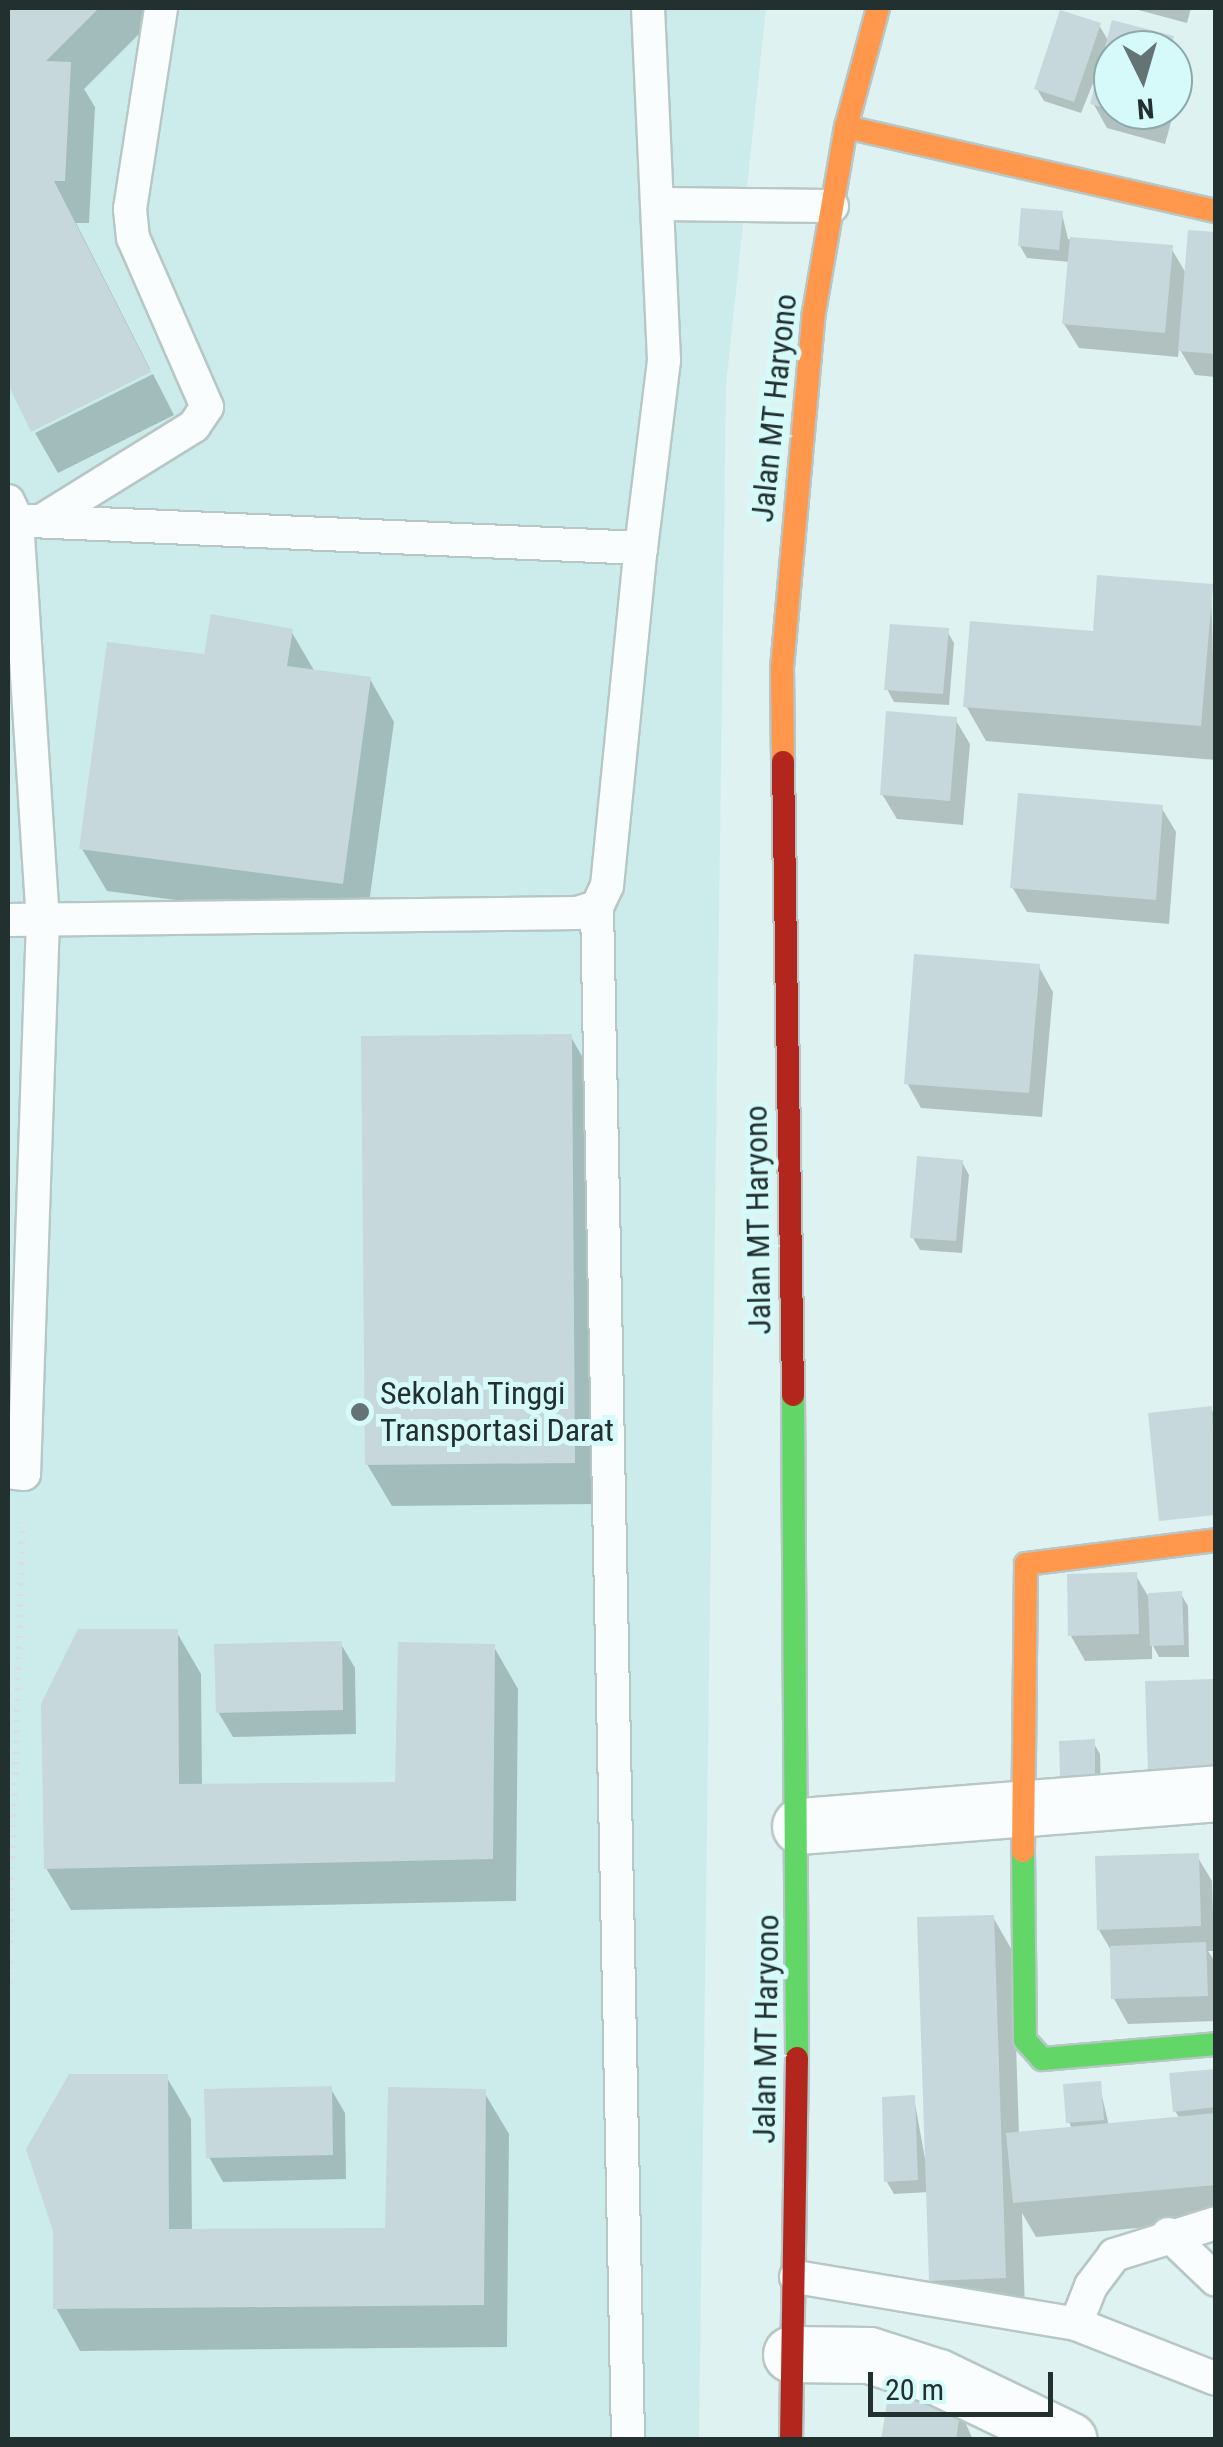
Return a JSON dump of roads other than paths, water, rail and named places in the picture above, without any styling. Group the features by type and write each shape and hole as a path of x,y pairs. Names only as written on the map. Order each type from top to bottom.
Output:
{"main road":[{"name":"Jalan MT Haryono","path":"791,2440 800,1826 782,668 814,312 846,127 878,8"},
{"path":"846,127 1216,211"},
{"path":"1216,1540 1026,1564 1025,1806 1025,2040 1031,2053 1042,2059 1216,2044"}],"street":[{"path":"800,1826 1216,1794"},
{"path":"791,2354 870,2355 938,2377 1069,2440"}],"lane":[{"path":"18,515 194,426 207,407 134,238 130,210 161,8"},
{"path":"628,2440 597,907 606,886 664,360 648,8"},
{"path":"658,204 832,206"},
{"path":"18,515 641,548"},
{"path":"16,1473 43,920 18,515"},
{"path":"8,920 577,913 597,907"},
{"path":"1076,2324 1091,2286 1114,2255 1168,2234 1216,2223"},
{"path":"1168,2234 1216,2280"},
{"path":"796,2277 1076,2324 1216,2379"}],"place":[{"name":"Sekolah Tinggi Transportasi Darat","path":"360,1412"}]}
